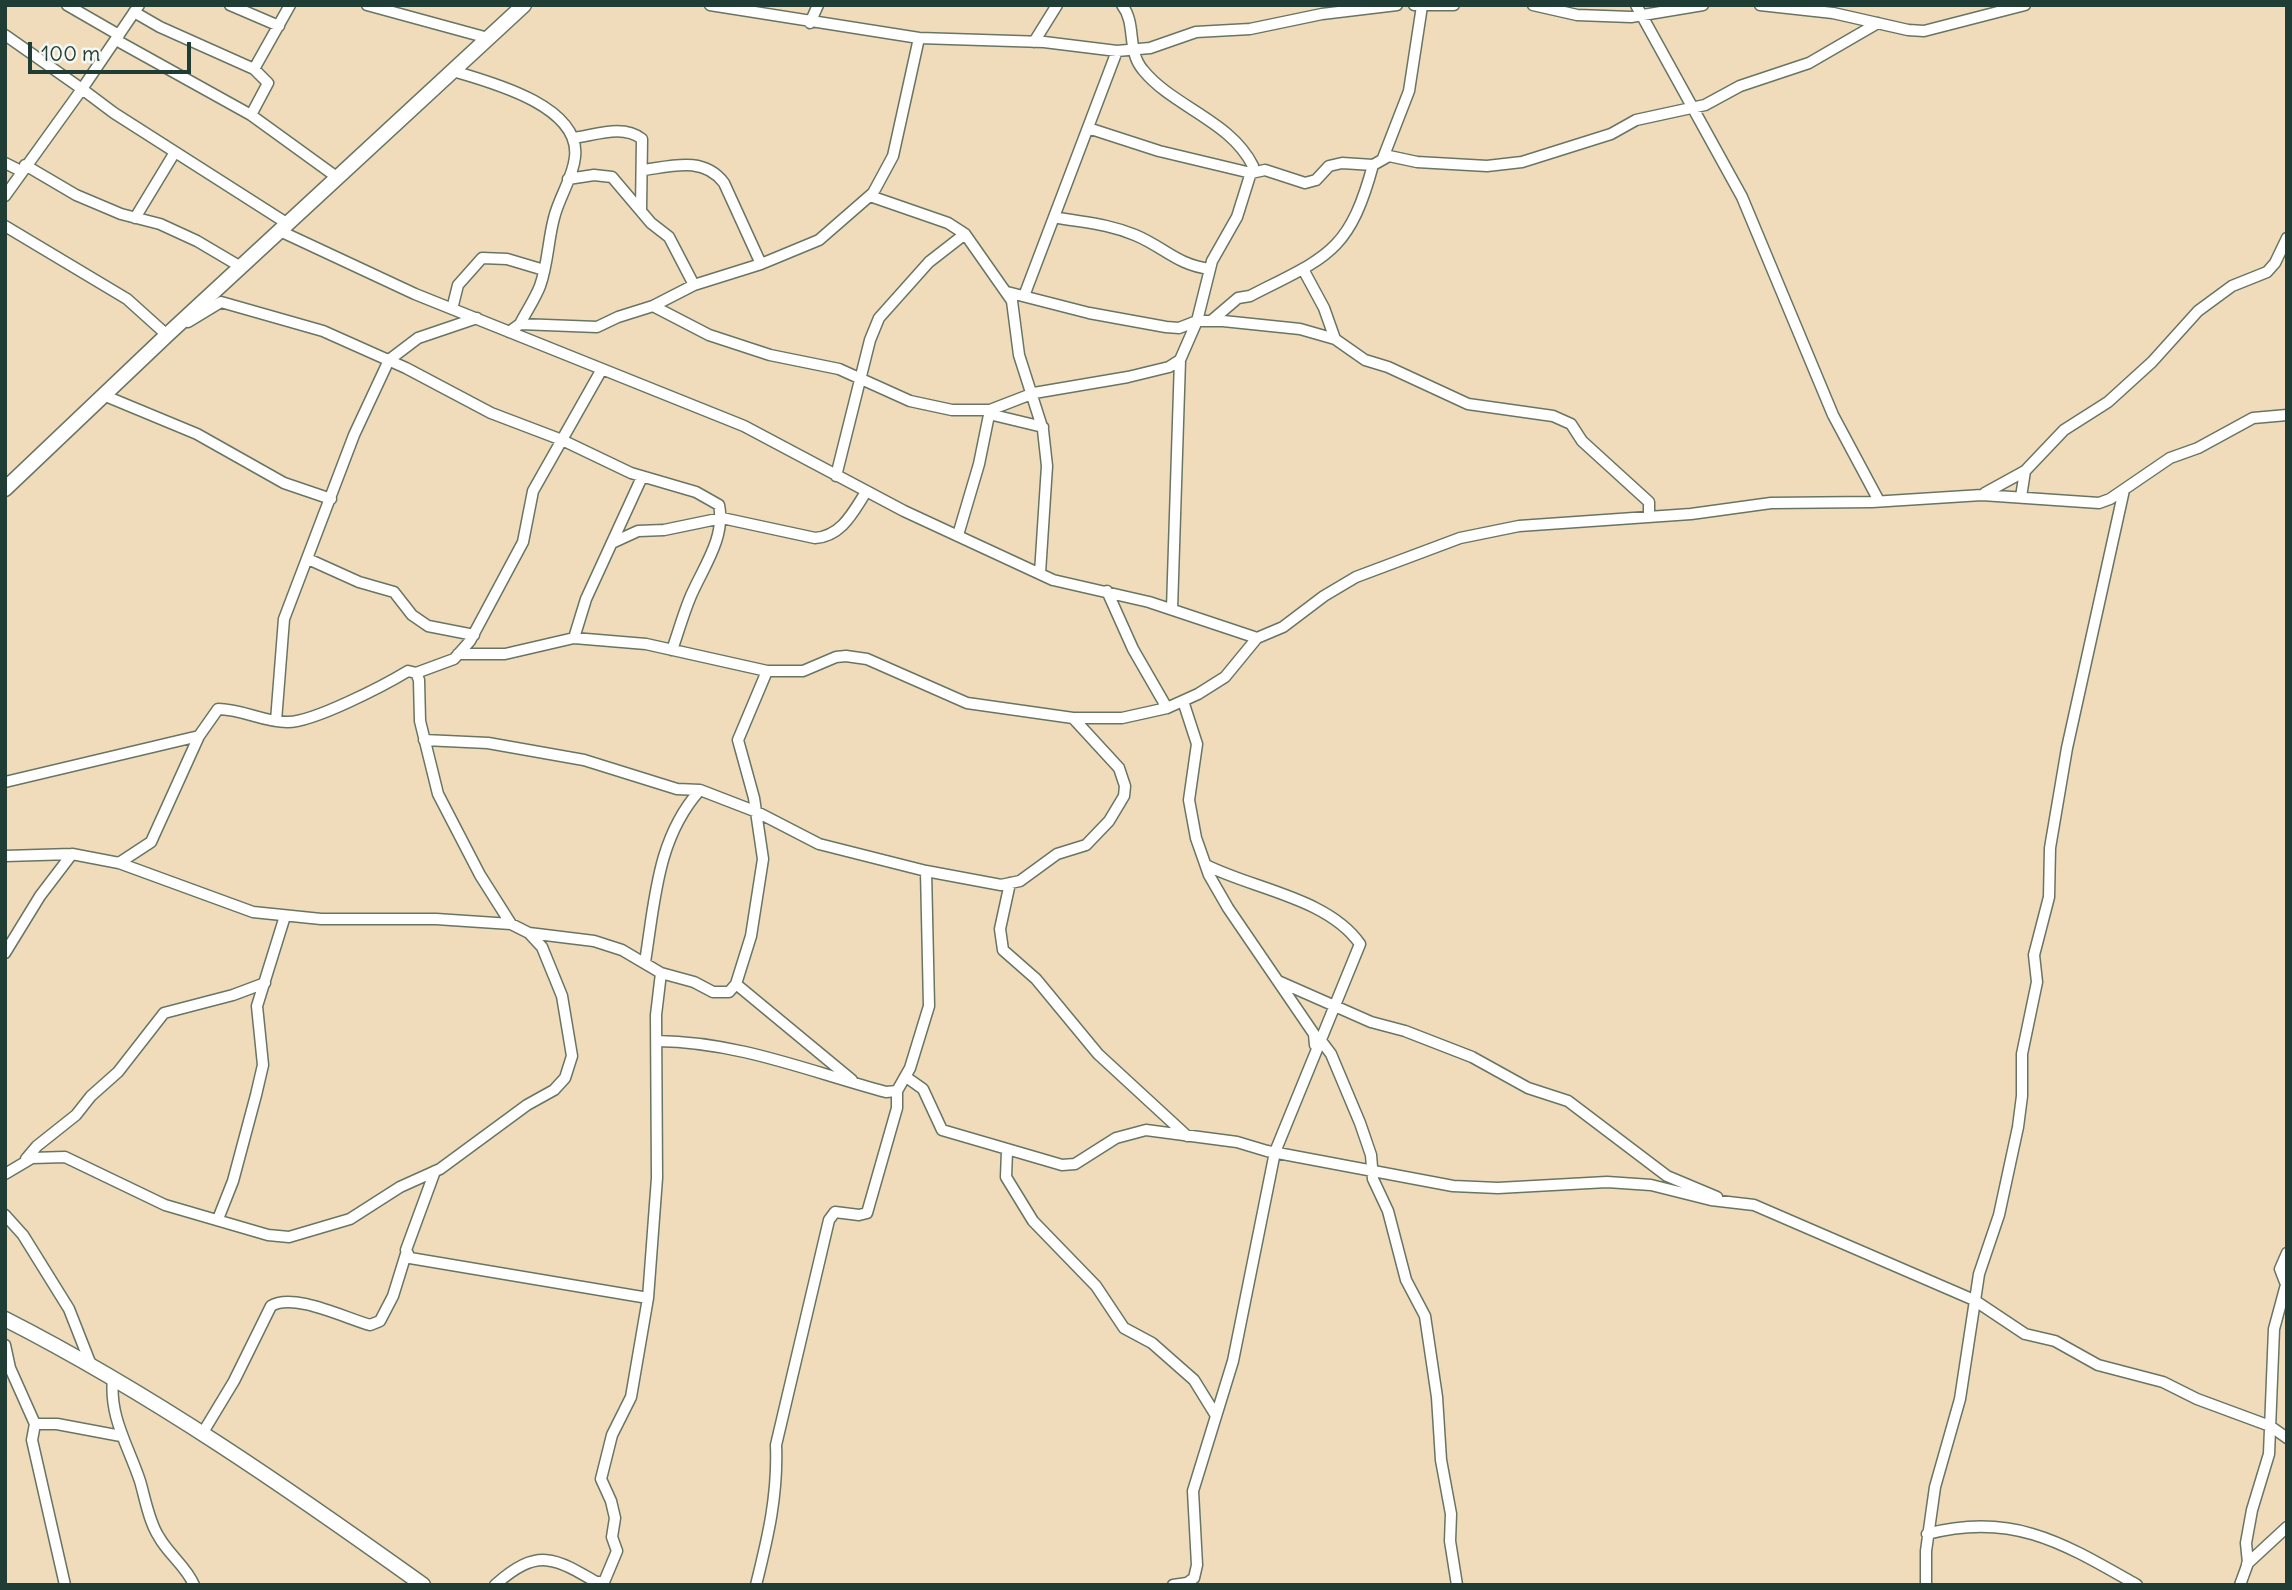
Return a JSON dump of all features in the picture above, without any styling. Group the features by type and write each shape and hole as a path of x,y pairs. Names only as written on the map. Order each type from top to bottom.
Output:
{"street":[{"path":"67,5 251,115 338,178"},
{"path":"230,5 279,26"},
{"path":"254,69 290,5"},
{"path":"367,5 488,38"},
{"path":"410,18 414,5"},
{"path":"5,489 166,335 524,5"},
{"path":"710,5 810,23 919,38 1034,42 1117,51 1150,48 1196,32 1250,29 1322,14 1397,5"},
{"path":"810,23 818,5"},
{"path":"1034,42 1057,5"},
{"path":"1122,5 1130,15 1132,50 1143,71 1233,141 1247,155 1253,166 1237,217 1210,269 1197,321 1180,360 1176,412 1172,609"},
{"path":"1414,5 1454,5"},
{"path":"1533,5 1577,15 1703,5"},
{"path":"1759,5 1833,13 1924,31 2025,5"},
{"path":"1211,321 1238,298 1250,296 1304,271 1319,261 1345,236 1364,200 1373,166 1382,158 1409,91 1422,6"},
{"path":"5,196 136,8 160,27 254,69 268,83 251,115"},
{"path":"1639,10 1742,197 1762,248 1774,268 1787,310 1833,415 1879,501"},
{"path":"1382,158 1502,165 1573,148 1611,134 1636,120 1693,109 1740,86 1809,63 1878,23"},
{"path":"5,36 284,227 356,268 744,426 866,492 1053,580 1172,609 1257,638"},
{"path":"520,324 597,327 653,306 694,285 761,264 819,240 870,196 893,156 919,38"},
{"path":"1024,296 1117,51"},
{"path":"453,71 512,90 537,103 565,122 574,138 575,157 554,216 539,287 520,324 509,332"},
{"path":"1088,128 1159,151 1251,173 1265,170 1305,183 1316,180 1329,166 1342,163 1373,166"},
{"path":"574,138 618,131 635,134 642,139 644,170 641,210"},
{"path":"135,218 175,152"},
{"path":"5,163 23,168 76,195 197,240 241,267"},
{"path":"644,170 694,163 715,172 724,183 761,264"},
{"path":"568,179 594,175 612,177 669,237 694,285"},
{"path":"870,196 948,223 965,234 1013,301 1019,355 1034,393 1043,427 1047,466 1040,573"},
{"path":"1054,217 1105,223 1140,237 1181,261 1210,269"},
{"path":"5,226 127,299 166,335"},
{"path":"836,476 870,340 879,318 929,262 965,234"},
{"path":"1982,495 2025,471 2064,429 2108,402 2152,362 2198,311 2232,286 2267,272 2276,263 2287,238"},
{"path":"452,309 458,285 482,258 508,259 544,270"},
{"path":"1304,271 1324,308 1335,340"},
{"path":"1007,292 1166,327 1179,328 1197,321 1211,321 1300,329 1335,340 1365,360 1388,367 1468,404 1553,416 1571,424 1582,441 1649,502 1649,516"},
{"path":"166,335 221,302 323,331 389,360 491,413 562,440 642,477 696,492 719,505 722,517 710,559 691,597 672,650"},
{"path":"653,306 709,335 769,355 839,369 930,407 989,412 1043,427"},
{"path":"276,721 284,620 354,435 389,360 418,338 477,318"},
{"path":"989,412 1034,393 1128,377 1169,367 1180,360"},
{"path":"118,863 151,842 199,736 218,709 234,709 276,721 291,722 328,711 408,671 416,673 454,659 474,635 523,542 533,491 602,369"},
{"path":"103,395 197,434 284,483 331,499"},
{"path":"958,535 989,412"},
{"path":"458,654 505,654 574,638 646,644 767,671 803,671 836,657 846,656 867,659 967,703 1073,718 1122,718 1167,708 1225,677 1257,638 1283,626 1356,577 1460,538 1518,526 1703,513 1771,503 1982,495 2099,503 2124,490 2169,458 2198,448 2253,418 2287,415"},
{"path":"2021,498 2025,471"},
{"path":"574,638 586,599 642,477"},
{"path":"1926,1585 1927,1534 1935,1487 1960,1399 1982,1261 2002,1203 2018,1127 2022,1096 2022,1054 2037,982 2034,956 2049,897 2050,848 2067,748 2124,490"},
{"path":"614,542 638,531 664,530 722,517 815,538 827,537 848,521 866,492"},
{"path":"308,559 359,582 394,592 412,615 428,626 474,635"},
{"path":"1107,592 1133,649 1167,708"},
{"path":"5,856 72,854 118,863 253,912 321,919 436,919 511,924 529,933 594,941 622,950 661,973 713,992 729,992 736,984 751,936 763,859 757,812 738,740 767,671"},
{"path":"416,673 424,740 438,794 450,820 511,924"},
{"path":"1182,701 1197,744 1189,800 1196,838 1206,865 1228,908 1314,1034 1317,1043 1331,1054 1360,1123 1373,1171 1398,1241 1406,1280 1425,1316 1434,1367 1441,1460 1451,1514 1450,1541 1457,1585"},
{"path":"424,740 521,748 616,768 677,789 700,790 757,812 819,844 926,871 1001,885 1039,870 1057,854 1086,845 1109,821 1124,796 1125,786 1118,768 1073,718"},
{"path":"5,782 199,736"},
{"path":"645,962 667,841 682,810 700,790"},
{"path":"5,953 40,896 72,854"},
{"path":"1173,1585 1186,1583 1194,1578 1197,1565 1193,1491 1233,1361 1275,1152 1317,1043 1360,944 1353,934 1305,904 1271,888 1249,884 1206,865"},
{"path":"756,1585 774,1511 776,1445 829,1220 835,1212 859,1215 867,1213 897,1108 897,1091 906,1077 929,1006 926,871"},
{"path":"1010,883 1000,929 1003,950 1036,979 1098,1054 1187,1136"},
{"path":"218,1219 233,1181 263,1065 257,1006 285,916"},
{"path":"5,1174 38,1157 65,1157 165,1205 268,1235 289,1237 350,1219 400,1188 435,1171 554,1090 565,1078 572,1056 562,996 542,947 529,933"},
{"path":"495,1585 521,1563 542,1559 600,1584 604,1582 617,1551 612,1537 615,1518 601,1479 612,1435 631,1397 648,1298 657,1178 657,1041 661,973"},
{"path":"1278,981 1333,1007 1472,1057 1528,1088 1568,1101 1667,1176 1725,1202"},
{"path":"21,1165 37,1146 76,1115 91,1096 118,1072 164,1013 233,995 265,983"},
{"path":"736,984 856,1084"},
{"path":"657,1041 702,1042 766,1056 886,1092 897,1091"},
{"path":"906,1077 923,1089 943,1130 1062,1165 1075,1164 1116,1138 1135,1130 1237,1142 1275,1152 1453,1186 1498,1188 1606,1182 1651,1185 1725,1202 1754,1205 1974,1300 2025,1334 2055,1341 2098,1365 2163,1382 2197,1399 2270,1426 2287,1438"},
{"path":"1007,1151 1006,1177 1033,1220 1096,1286 1125,1328 1152,1343 1195,1380 1215,1414"},
{"path":"202,1434 234,1381 271,1306 280,1300 296,1301 370,1325 380,1321 388,1308 435,1171"},
{"path":"5,1214 23,1235 69,1309 91,1365"},
{"path":"2240,1585 2247,1564 2246,1543 2269,1454 2274,1329 2284,1303 2286,1281 2280,1269 2287,1253"},
{"path":"406,1254 410,1258 648,1298"},
{"path":"5,1319 91,1365 202,1434 423,1585"},
{"path":"5,1345 10,1368 36,1424 32,1440 65,1585"},
{"path":"113,1378 111,1397 121,1436 159,1537 189,1572 194,1585"},
{"path":"36,1424 57,1424 121,1436"},
{"path":"1927,1534 1959,1526 2017,1530 2083,1553 2137,1585"},
{"path":"2247,1564 2287,1527"}]}
